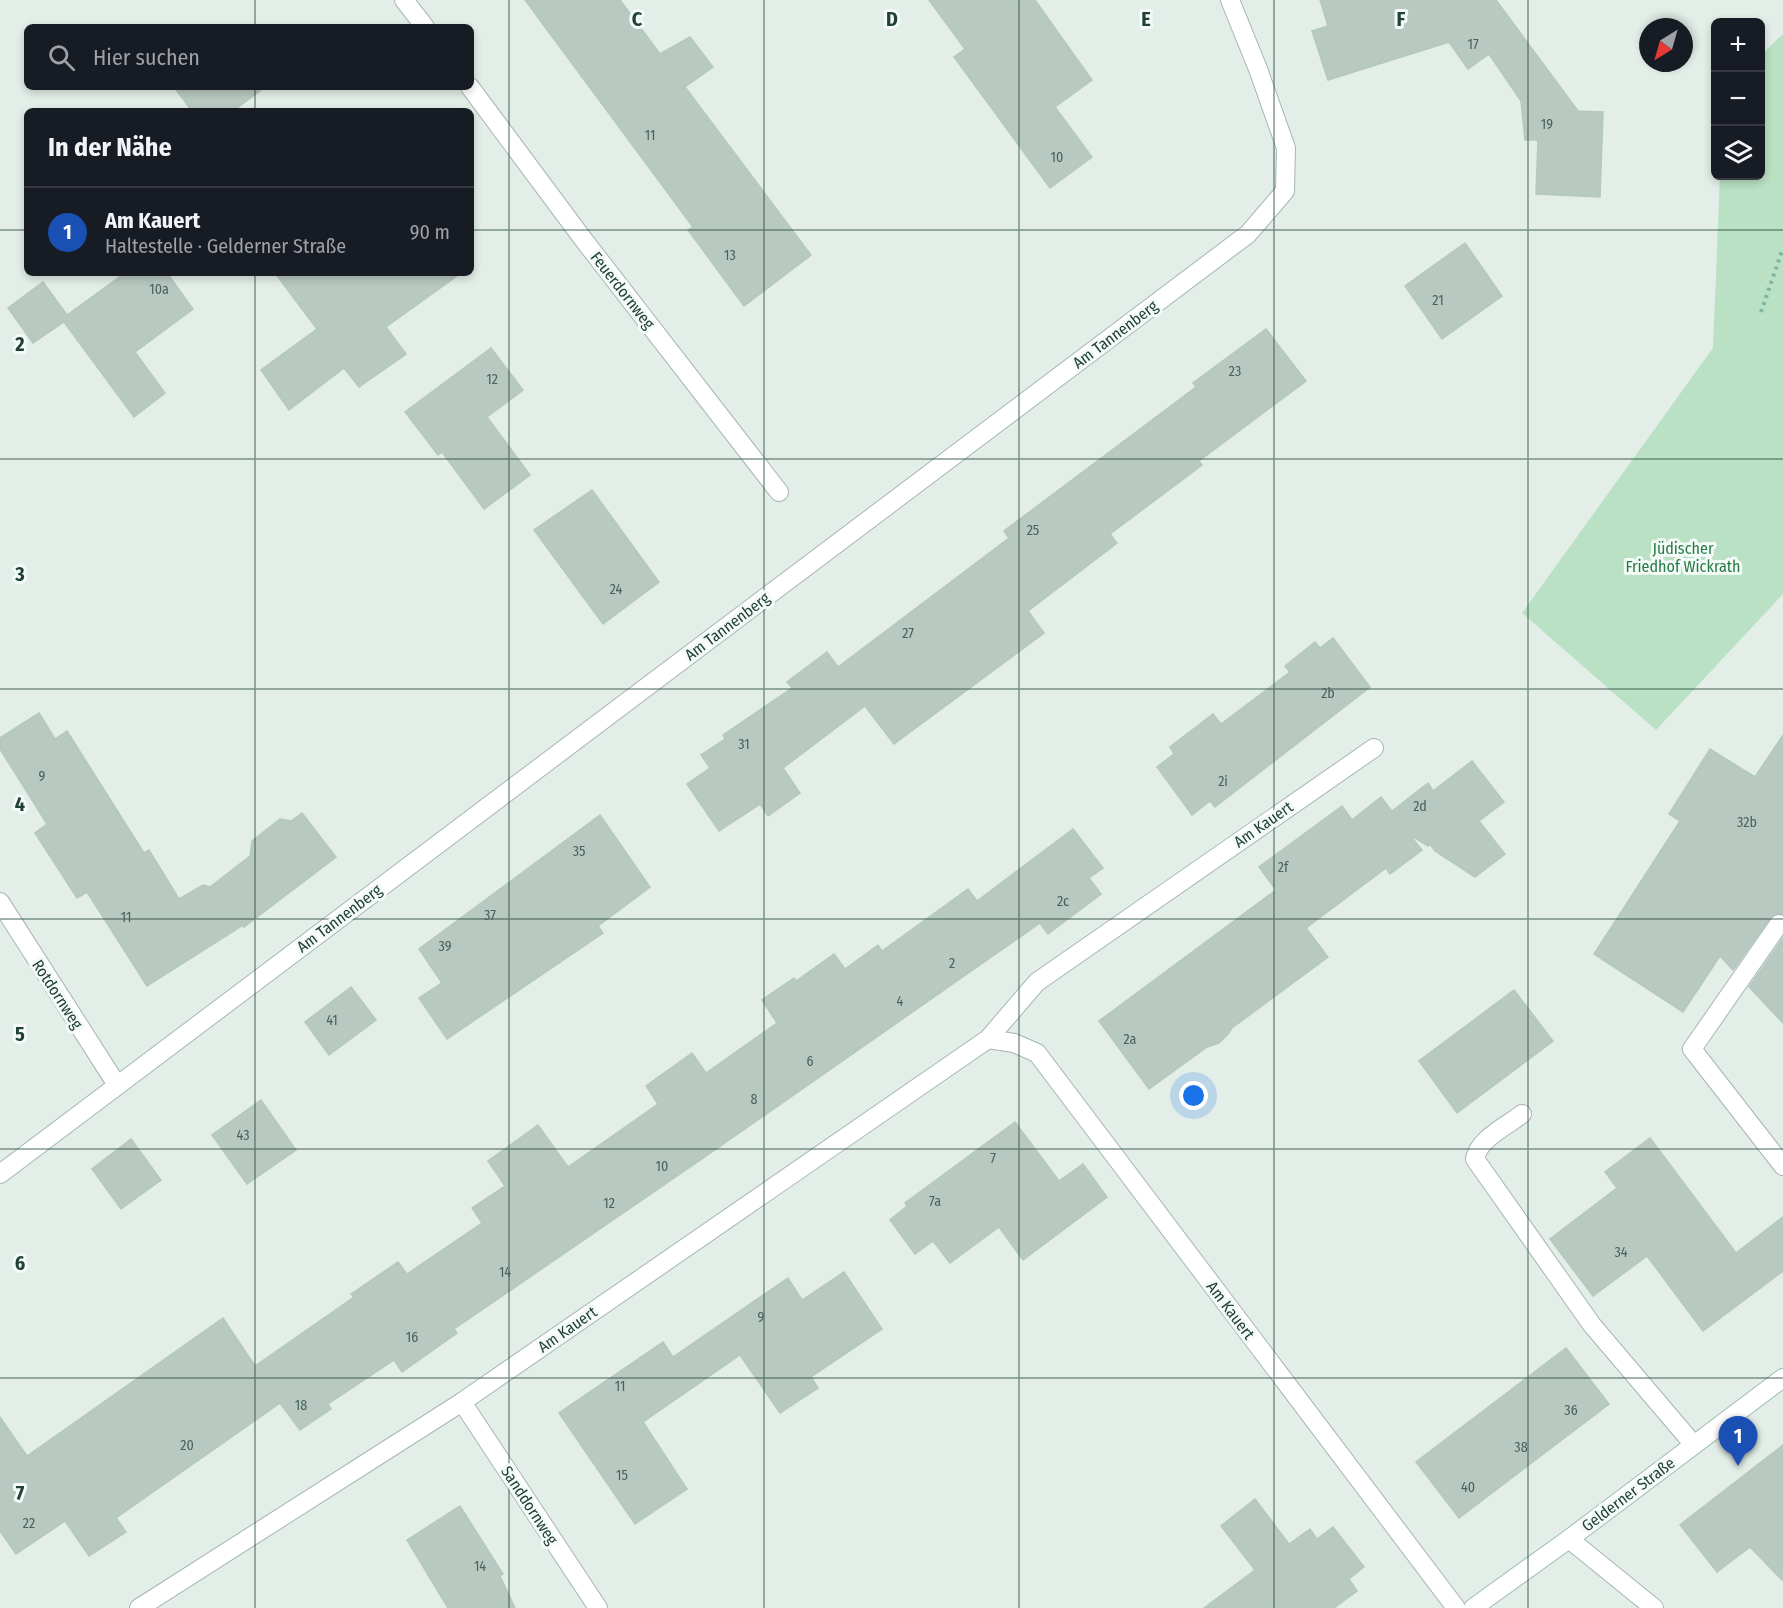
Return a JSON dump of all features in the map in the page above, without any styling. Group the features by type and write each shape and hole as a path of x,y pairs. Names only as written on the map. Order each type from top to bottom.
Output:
{"street":[{"path":"404,0 423,24"},
{"name":"Am Tannenberg","path":"0,1174 1248,234 1285,191 1286,148 1230,0"},
{"name":"Feuerdornweg","path":"472,90 583,239 779,492"},
{"name":"Am Kauert","path":"139,1608 462,1402 988,1039 1037,982 1374,748"},
{"name":"Rotdornweg","path":"0,902 117,1085"},
{"path":"1779,924 1692,1048 1783,1166"},
{"name":"Am Kauert","path":"988,1039 1014,1043 1037,1053 1456,1608"},
{"path":"1522,1114 1485,1141 1476,1152 1475,1159 1592,1325 1694,1445"},
{"name":"Gelderner Straße","path":"1473,1608 1783,1378"},
{"name":"Sanddornweg","path":"462,1402 598,1608"},
{"path":"1569,1539 1654,1608"}],"path":[{"path":"1761,312 1783,248"}],"green space":[{"name":"Jüdischer Friedhof Wickrath","path":"1783,34 1783,594 1656,730 1522,613 1713,348 1720,180 1765,180 1765,51"}],"building":[{"path":"525,0 620,0 660,54 690,37 713,67 685,87 811,255 744,306 688,230 693,227"},
{"path":"929,0 1035,0 1092,80 1055,107 1092,157 1050,188 954,57 965,49"},
{"path":"1320,0 1496,0 1578,111 1603,112 1600,197 1536,194 1538,140 1525,140 1521,101 1489,54 1468,69 1449,42 1328,80 1312,31 1328,26"},
{"path":"176,90 261,90 237,108 190,108"},
{"path":"1465,243 1502,296 1442,339 1405,286"},
{"path":"121,276 169,276 193,309 135,352 165,393 134,417 64,322 33,343 8,308 43,282 67,315"},
{"path":"277,276 457,276 386,327 406,354 359,387 344,368 289,410 261,370 317,329"},
{"path":"1266,329 1306,381 1199,461 1202,465 1110,534 1117,543 1028,611 1044,633 894,744 865,706 783,768 800,793 768,816 760,804 719,831 687,784 710,768 701,755 725,739 723,735 792,688 787,682 827,652 838,667 1009,538 1004,531 1196,387 1193,383"},
{"path":"491,348 523,390 487,417 530,475 484,509 442,452 438,455 405,412"},
{"path":"592,490 659,582 603,624 534,530"},
{"path":"1333,638 1370,687 1215,807 1210,801 1192,815 1157,767 1174,754 1170,747 1213,714 1221,724 1290,672 1285,666 1315,642 1320,648"},
{"path":"39,713 55,739 67,731 144,853 149,850 179,899 203,885 210,887 250,856 252,841 280,819 291,821 302,813 336,857 244,927 243,925 147,986 87,892 77,898 35,833 47,824 0,749 0,738"},
{"path":"1783,735 1783,914 1775,914 1770,918 1733,970 1720,956 1683,1012 1594,954 1680,821 1669,814 1710,749 1755,777"},
{"path":"1472,761 1504,802 1479,821 1505,854 1475,877 1435,851 1430,844 1428,846 1409,834 1422,850 1390,874 1386,868 1306,928 1328,957 1232,1028 1219,1043 1207,1047 1149,1089 1099,1021 1276,890 1259,867 1342,806 1352,820 1381,797 1392,811 1428,783 1433,791"},
{"path":"600,815 650,887 598,926 603,933 447,1039 419,998 442,983 419,949"},
{"path":"1073,829 1103,868 1089,878 1101,894 1048,934 1040,923 454,1329 457,1333 402,1372 394,1360 328,1404 331,1409 300,1430 280,1403 116,1518 126,1532 89,1556 65,1521 16,1554 0,1531 0,1417 27,1456 223,1318 255,1366 354,1297 351,1294 398,1262 407,1274 482,1223 472,1208 505,1186 488,1161 538,1125 568,1167 658,1104 646,1086 692,1053 706,1073 777,1023 762,1000 794,978 796,981 834,954 845,969 878,945 882,951 968,889 977,901"},
{"path":"1783,938 1783,1023 1749,987"},
{"path":"351,987 376,1020 329,1055 305,1022"},
{"path":"1514,990 1553,1041 1457,1113 1419,1061"},
{"path":"261,1100 296,1150 247,1184 212,1135"},
{"path":"1015,1122 1059,1181 1083,1164 1107,1197 1023,1260 999,1227 950,1263 933,1241 915,1254 890,1220 907,1206 905,1203"},
{"path":"1650,1138 1736,1253 1783,1217 1783,1271 1703,1331 1647,1256 1593,1296 1550,1239 1617,1188 1605,1172"},
{"path":"131,1139 161,1180 121,1209 92,1169"},
{"path":"844,1272 882,1329 811,1377 818,1388 780,1413 740,1355 643,1422 687,1489 635,1524 559,1413 663,1342 673,1357 788,1278 802,1300"},
{"path":"1566,1348 1609,1404 1459,1518 1416,1462"},
{"path":"1783,1445 1783,1581 1750,1547 1717,1572 1680,1525"},
{"path":"1255,1499 1289,1544 1310,1529 1317,1539 1333,1527 1364,1567 1349,1579 1357,1591 1334,1608 1204,1608 1255,1570 1221,1526"},
{"path":"460,1506 503,1574 500,1576 515,1608 448,1608 407,1540"}],"place":[{"name":"Am Kauert","path":"1738,1466"}]}
